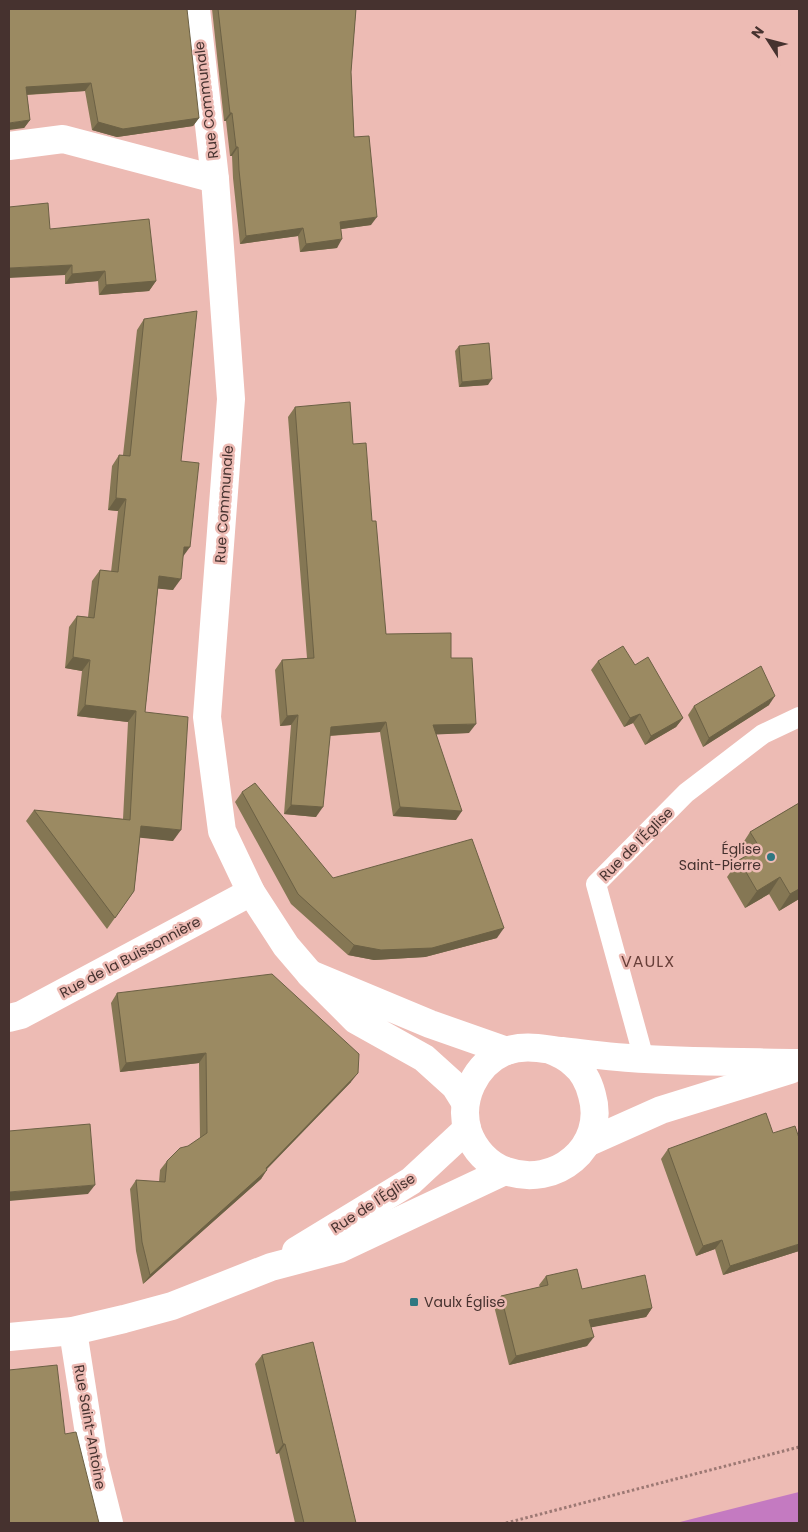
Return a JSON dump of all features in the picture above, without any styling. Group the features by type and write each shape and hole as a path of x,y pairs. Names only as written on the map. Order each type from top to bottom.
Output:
{"street":[{"name":"Rue Communale","path":"196,9 215,179 232,399 207,717 222,831 251,892 286,946 310,974 356,1020 424,1058 455,1086 465,1102"},
{"path":"9,146 63,139 215,179"},
{"name":"Rue de la Buissonnière","path":"9,1018 21,1015 251,892"},
{"path":"310,974 430,1024 507,1051"},
{"path":"550,1050 574,1064 584,1075 594,1101 592,1130 587,1143 575,1158 560,1169 542,1175 523,1176 505,1171 485,1158 472,1140 467,1129 465,1102 470,1086 479,1071 492,1059 507,1051 528,1046 550,1050 644,1059 799,1063"},
{"path":"587,1143 662,1110 799,1067"},
{"name":"Rue de l'Église","path":"271,1266 411,1182 467,1129"},
{"path":"9,1337 72,1331 172,1306 271,1266 339,1249 505,1171"},
{"name":"Rue Saint-Antoine","path":"72,1331 93,1459 109,1523"}],"lane":[{"name":"Rue de l'Église","path":"644,1059 596,884 686,794 763,734 799,717"}],"path":[{"path":"506,1523 799,1447"}],"shaded area":[{"path":"799,1492 799,1523 676,1523"}],"building":[{"path":"9,9 187,9 199,118 123,129 98,122 91,83 26,87 30,120 9,123"},
{"path":"218,9 356,9 351,72 354,137 369,136 377,217 340,222 342,239 306,244 303,228 246,236 238,147 236,147 232,113 230,113"},
{"path":"48,203 50,229 149,219 156,281 106,285 105,271 72,274 72,265 9,268 9,207"},
{"path":"197,311 181,461 199,463 190,547 184,547 181,579 159,576 145,712 188,717 181,830 141,826 134,891 115,918 34,810 130,820 136,711 85,705 90,660 73,657 77,616 94,618 100,570 118,572 126,499 116,498 119,455 130,456 144,319"},
{"path":"489,343 492,379 462,382 459,346"},
{"path":"350,402 353,444 366,443 372,521 376,521 386,634 451,633 451,658 472,658 476,724 433,725 462,811 400,807 386,722 331,727 323,807 291,805 298,715 287,716 282,660 314,658 295,407"},
{"path":"623,646 635,665 648,657 683,718 651,736 640,714 630,718 598,661"},
{"path":"761,666 775,696 709,738 694,706"},
{"path":"255,783 333,878 472,839 504,928 432,948 381,950 354,945 298,894 242,792"},
{"name":"Église Saint-Pierre","path":"799,803 799,889 790,894 780,877 757,891 739,860 760,848 750,832"},
{"path":"272,974 359,1054 358,1073 266,1168 267,1170 150,1275 142,1242 136,1180 165,1182 167,1161 180,1148 188,1146 207,1133 206,1053 126,1063 117,993"},
{"path":"766,1113 773,1133 795,1126 799,1138 799,1244 730,1266 722,1240 703,1246 668,1149"},
{"path":"90,1124 95,1185 9,1192 9,1131"},
{"path":"577,1269 582,1289 645,1275 652,1308 589,1320 594,1337 516,1356 501,1296 548,1285 546,1276"},
{"path":"313,1342 356,1523 304,1523 285,1444 283,1444 262,1355"},
{"path":"57,1365 65,1434 76,1432 99,1523 9,1523 9,1370"}],"place":[{"name":"Église Saint-Pierre","path":"771,857"},
{"name":"Vaulx Église","path":"414,1302"}],"district":[{"name":"VAULX","path":"648,961"}]}
